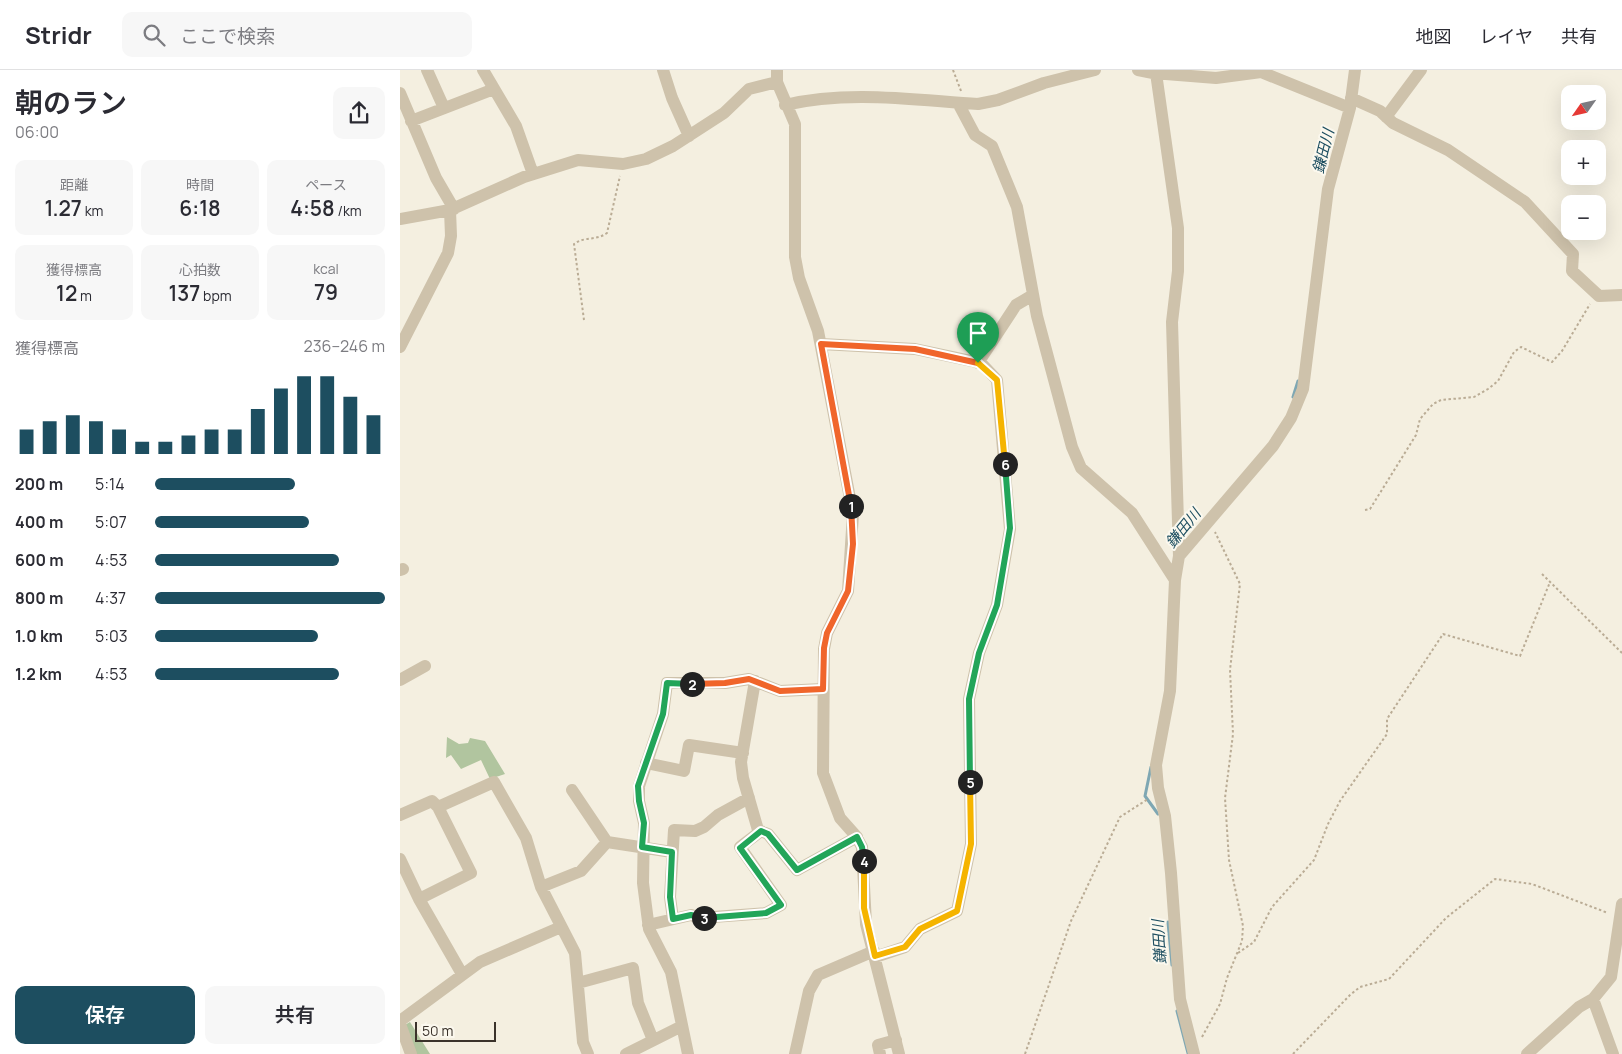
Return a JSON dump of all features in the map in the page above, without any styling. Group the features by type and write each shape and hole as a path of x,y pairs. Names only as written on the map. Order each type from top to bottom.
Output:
{"street":[{"path":"427,70 444,108"},
{"path":"483,70 516,126 534,174"},
{"path":"663,70 672,98 690,136"},
{"path":"785,105 809,100 849,97 978,104 998,100 1044,83 1095,70"},
{"path":"1138,70 1156,74 1216,78 1261,72 1380,111 1393,123 1448,150 1525,202 1573,254 1572,271 1599,296 1622,295"},
{"path":"1180,556 1273,446 1298,404 1305,372 1328,189 1351,103 1355,70"},
{"path":"1386,116 1421,70"},
{"path":"1156,74 1178,228 1178,272 1172,322 1180,556 1175,580 1170,691 1156,765 1172,873 1180,999 1198,1049"},
{"path":"400,219 452,209 534,174 578,160 623,164 646,159 690,136 724,113 749,89 777,76 785,105 795,124 795,257 799,278 821,344 853,514 848,591 827,633 824,648 823,773 840,818 857,837 862,847 865,864 864,908 899,1054"},
{"path":"411,121 494,89"},
{"path":"400,93 436,178 452,209 448,253 400,347"},
{"path":"962,103 976,135 992,146 1017,207 1033,295 1072,447 1081,468 1132,513 1175,580"},
{"path":"978,363 1016,305 1033,295"},
{"path":"795,1054 809,991 818,976 875,954 905,947 920,929 957,911 971,844 969,699 979,653 997,605 1010,528 997,380 978,363 915,349 821,344"},
{"path":"400,680 425,666"},
{"path":"688,1054 672,972 648,925 643,883 642,847 644,823 638,786 663,714 667,683 708,684 749,679 780,691 823,689"},
{"path":"755,681 743,753 743,778 758,830 768,834 797,870 857,837"},
{"path":"646,763 684,771 689,745 743,753"},
{"path":"438,807 494,782 526,838 541,887 575,953 582,1042 588,1054"},
{"path":"572,790 607,842 672,852"},
{"path":"673,919 670,897 674,830 694,831 704,827 718,815 749,798"},
{"path":"400,816 432,801 438,807 471,873 419,899"},
{"path":"648,925 691,915 700,918 766,913 781,905 740,848 761,831"},
{"path":"541,887 581,872 607,842"},
{"path":"400,859 419,899 462,974"},
{"path":"1527,1054 1579,1007 1593,999 1611,977 1622,904"},
{"path":"411,1054 400,1022 480,962 561,927"},
{"path":"578,983 633,968 638,1003 653,1040"},
{"path":"1593,999 1613,1054"},
{"path":"626,1054 682,1026"},
{"path":"880,1054 878,1045 896,1040"}],"path":[{"path":"953,70 962,103"},
{"path":"584,320 574,244 583,238 600,238 607,234 623,164"},
{"path":"1365,510 1370,509 1416,435 1420,419 1433,404 1441,400 1474,397 1488,389 1498,381 1514,352 1521,347 1552,362 1557,359 1589,305 1599,296"},
{"path":"1198,1049 1202,1035 1220,1004 1242,941 1243,926 1229,860 1225,798 1233,734 1230,670 1240,584 1217,540 1211,520"},
{"path":"1542,574 1622,653"},
{"path":"1236,954 1254,942 1272,907 1314,860 1328,824 1340,801 1387,734 1387,719 1443,634 1520,656 1550,582"},
{"path":"1025,1054 1071,921 1120,817 1159,792"},
{"path":"1293,1054 1350,995 1360,987 1389,979 1446,918 1495,879 1532,884 1620,917"}],"green space":[{"path":"447,737 459,744 468,743 470,738 485,741 505,774 490,779 481,760 461,769 451,755 446,758"},
{"path":"410,1022 430,1054 413,1054 403,1026"}],"waterway":[{"name":"鎌田川","path":"1293,397 1298,381"},
{"name":"鎌田川","path":"1151,767 1145,796 1158,814"},
{"name":"鎌田川","path":"1168,922 1172,965"},
{"name":"鎌田川","path":"1177,1011 1188,1053"}],"route":[{"path":"821,344 915,349 978,363 981,363 997,380 1010,528 997,605 979,653 969,699 971,844 957,911 920,929 905,947 875,956 866,924 864,908 865,864 862,847 857,837 797,870 768,834 761,831 740,848 781,905 766,913 700,918 691,915 673,919 670,897 672,852 642,847 644,823 638,786 663,714 667,683 725,683 749,679 780,691 823,689 824,648 827,633 848,591 853,544 853,514 821,344"}]}
